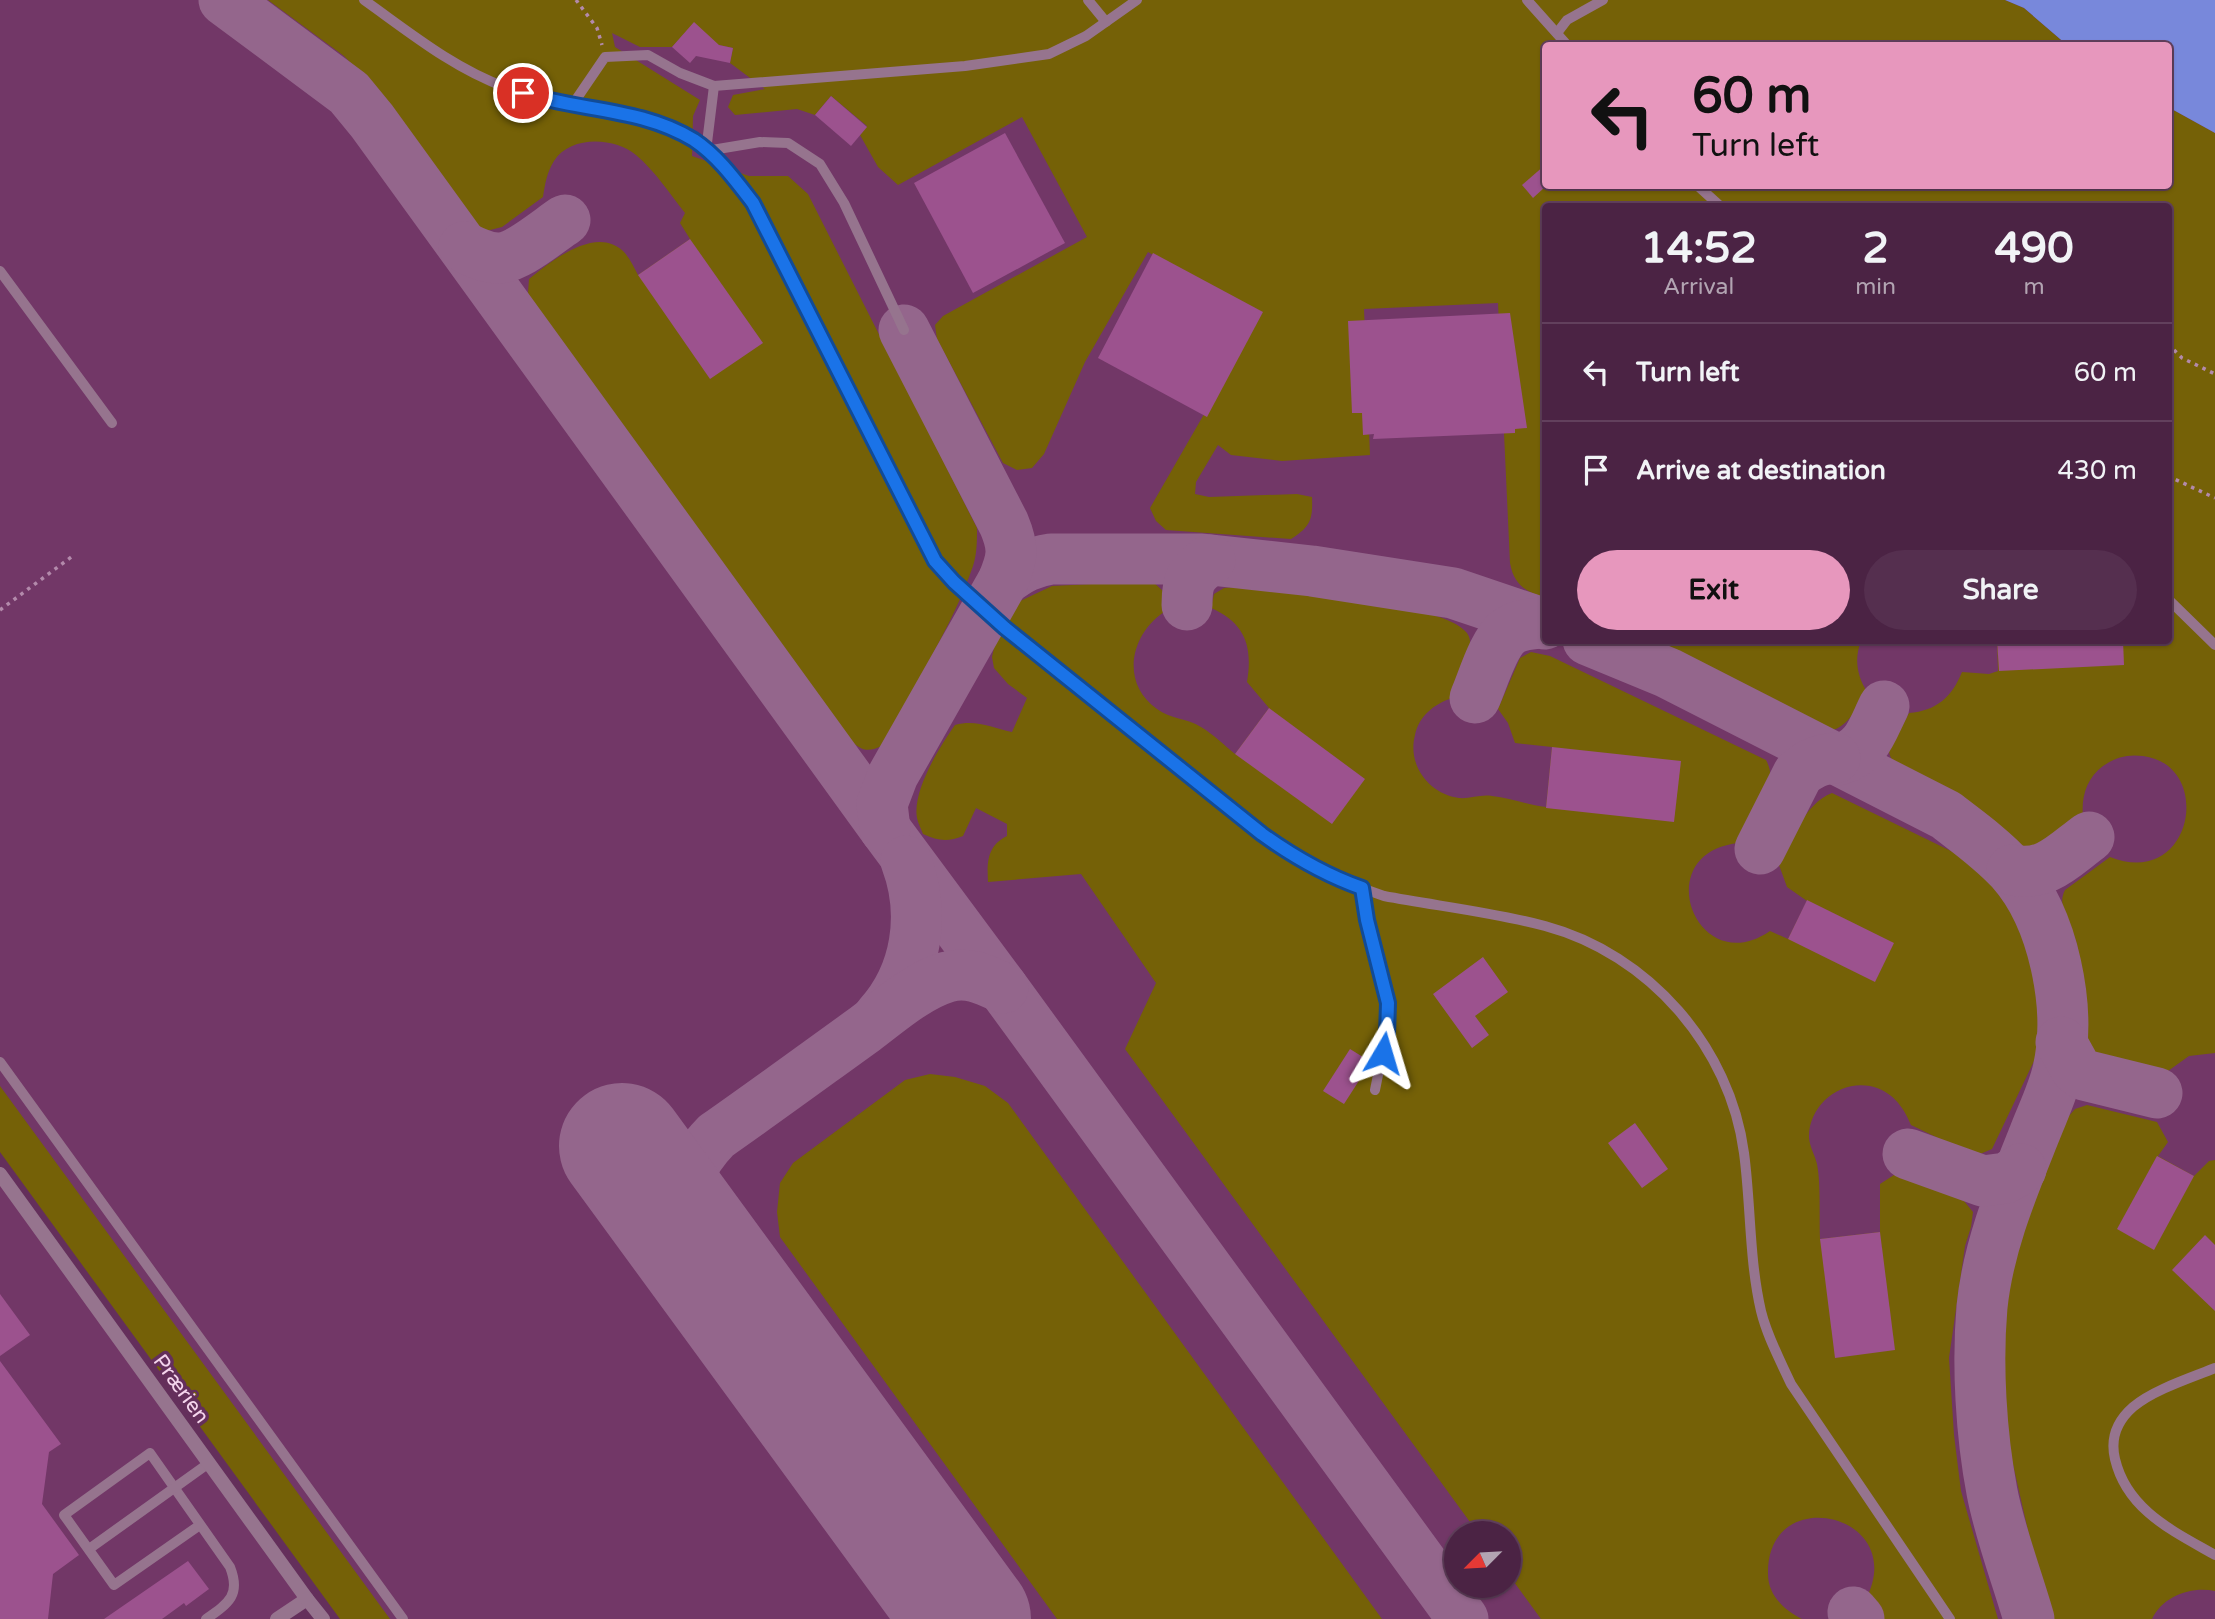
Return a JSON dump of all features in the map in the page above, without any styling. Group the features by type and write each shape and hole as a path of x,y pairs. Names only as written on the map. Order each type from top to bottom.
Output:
{"street":[{"name":"Prærien","path":"0,1174 323,1619"},
{"path":"277,1619 307,1599"}],"lane":[{"path":"365,0 417,38 477,76 540,98 659,122 696,141 726,169 753,203 935,561 1005,628 1262,834 1301,861 1339,880 1384,896 1547,927 1586,941 1622,961 1671,1000 1713,1058 1732,1103 1744,1149 1755,1278 1761,1312 1774,1349 1791,1384 1951,1619"},
{"path":"1088,0 1106,22"},
{"path":"573,104 605,57 648,55 680,73 714,86 965,66 1049,54 1086,36 1137,0"},
{"path":"1527,0 1565,42"},
{"path":"1557,33 1567,20 1603,0"},
{"path":"706,151 714,86"},
{"path":"706,151 760,142 789,143 820,164 844,203 904,330"},
{"path":"1701,189 1717,203"},
{"path":"0,271 112,423"},
{"path":"2172,603 2215,645"},
{"path":"1362,888 1367,920 1388,1003 1387,1035 1375,1090"},
{"path":"0,1062 403,1619"},
{"path":"2215,1367 2136,1405 2122,1418 2114,1433 2113,1450 2127,1491 2141,1508 2168,1528 2215,1555"},
{"path":"200,1525 114,1585 64,1515 150,1453 230,1567 236,1582 234,1595 206,1619"},
{"path":"89,1549 209,1463"}],"path":[{"path":"576,0 597,28 605,57"},
{"path":"2172,348 2182,358 2215,374"},
{"path":"2172,478 2215,498"},
{"path":"0,610 74,555"}],"shaded area":[{"path":"0,0 2005,0 2063,42 1542,42 1542,189 2172,189 2172,109 2215,133 2215,1619 363,1619 0,1117"},
{"path":"268,0 2005,0 2024,8 2064,42 1542,42 1542,189 2172,189 2172,109 2215,133 2215,1053 2189,1056 2168,1071 2101,1057 2092,1052 2088,1045 2079,954 2063,909 2065,890 2110,857 2138,863 2160,856 2176,842 2185,822 2186,801 2180,780 2166,764 2138,755 2122,757 2108,763 2091,778 2085,792 2084,824 2049,843 2029,849 2015,842 1958,799 1907,773 1892,759 1889,751 1909,713 1919,712 1942,701 1953,689 1962,672 1989,674 1998,671 1997,644 2172,644 2172,203 1542,203 1542,597 1518,582 1510,563 1498,303 1364,309 1370,455 1282,461 1231,455 1218,445 1196,482 1195,494 1209,497 1297,494 1312,497 1309,522 1297,535 1291,539 1166,530 1156,521 1150,508 1260,317 1148,252 1085,362 1044,454 1032,468 1017,470 1003,463 937,339 935,325 943,316 1087,237 1022,117 898,185 878,167 860,135 867,126 831,96 815,115 797,109 735,115 728,107 733,95 765,89 730,63 733,48 709,43 694,23 672,47 640,47 612,33 615,47 700,100 693,116 692,156 749,176 788,176 808,194 977,528 973,566 943,634 883,745 865,750 850,740 536,311 528,293 529,279 561,255 587,244 612,244 625,253 638,275 690,239 680,223 685,213 636,155 605,142 581,143 561,153 554,161 543,197 502,227 486,231 472,223 375,88 344,56"},
{"path":"1152,581 1163,591 1167,610 1145,631 1134,658 1137,685 1145,698 1157,709 1201,727 1235,754 1269,708 1247,682 1249,657 1244,637 1232,621 1211,608 1214,594 1224,588 1245,586 1398,606 1453,623 1467,633 1470,639 1469,656 1452,698 1433,707 1424,717 1417,728 1413,746 1417,767 1423,776 1438,791 1448,795 1459,798 1492,796 1546,807 1552,747 1515,743 1508,723 1498,709 1520,658 1531,652 1550,656 1766,760 1770,781 1758,814 1739,843 1711,851 1695,868 1689,888 1692,909 1703,928 1721,940 1744,942 1770,931 1788,939 1807,901 1787,887 1779,865 1806,814 1822,798 1832,793 1957,854 1990,882 2011,912 2025,944 2036,981 2042,1018 2035,1059 1992,1149 1980,1154 1963,1150 1911,1125 1900,1106 1885,1092 1878,1088 1858,1085 1837,1091 1820,1106 1810,1126 1809,1138 1818,1172 1820,1239 1880,1232 1880,1184 1897,1173 1964,1201 1973,1212 1965,1246 1949,1358 1961,1491 1998,1619 1879,1619 1865,1601 1874,1571 1869,1547 1854,1529 1833,1520 1810,1518 1789,1526 1774,1545 1768,1574 1771,1589 1778,1601 1802,1619 1541,1619 1521,1592 1521,1521 1469,1521 1125,1049 1156,983 1081,874 988,882 990,855 995,845 1007,836 1007,824 976,808 963,836 943,840 923,834 917,818 919,795 935,757 955,725 977,724 1012,732 1027,698 1008,684 994,668 992,657 996,639 1016,603 1052,586"},
{"path":"1666,644 1860,644 1858,667 1867,692 1843,725 1837,729 1822,730 1668,649"},
{"path":"930,1074 955,1077 985,1086 1008,1103 1382,1619 1057,1619 780,1237 777,1212 780,1183 793,1163 905,1080"},
{"path":"0,1086 390,1619 340,1619 0,1152"},
{"path":"2087,1105 2157,1122 2168,1142 2158,1156 2194,1176 2209,1161 2215,1160 2215,1591 2197,1590 2179,1594 2163,1604 2152,1619 2052,1619 2034,1557 2005,1429 2004,1318 2014,1261 2044,1163 2068,1117 2075,1109"},
{"path":"0,1174 307,1599 277,1619 0,1619"}],"water":[{"path":"2005,0 2215,0 2215,133 2172,109 2172,42 2064,42 2024,8"}],"building":[{"path":"694,22 719,45 733,48 730,63 696,56 690,63 672,47"},
{"path":"831,96 867,127 851,146 815,115"},
{"path":"1005,133 1065,243 973,293 914,183"},
{"path":"1542,168 1543,189 1533,198 1522,185"},
{"path":"690,239 763,343 710,379 638,275"},
{"path":"1153,253 1263,312 1207,417 1098,358"},
{"path":"1510,313 1527,428 1515,429 1515,433 1373,439 1374,434 1363,435 1362,413 1352,413 1348,321"},
{"path":"1997,644 2123,644 2124,665 1999,671"},
{"path":"1269,708 1365,779 1332,824 1235,754"},
{"path":"1552,747 1681,761 1674,822 1546,808"},
{"path":"1807,900 1894,943 1875,982 1788,939"},
{"path":"1483,957 1508,992 1475,1016 1489,1035 1472,1048 1433,994"},
{"path":"1350,1049 1371,1062 1344,1104 1323,1091"},
{"path":"1635,1123 1668,1169 1642,1188 1608,1143"},
{"path":"2157,1156 2194,1176 2154,1250 2117,1229"},
{"path":"1880,1232 1895,1350 1835,1358 1820,1239"},
{"path":"2205,1235 2215,1245 2215,1311 2172,1270"},
{"path":"0,1294 30,1335 0,1356"},
{"path":"0,1361 61,1444 49,1452 42,1504 79,1555 53,1574 48,1619 0,1619"},
{"path":"188,1561 209,1589 186,1606 184,1603 162,1619 104,1619"}],"taxiway":[{"path":"224,0 349,93 372,121 885,829 1463,1619"},
{"path":"464,247 487,257 504,257 522,250 565,220"},
{"path":"885,829 882,804 893,775 1003,581 1011,553 1004,524 904,330"},
{"path":"1003,581 1026,567 1051,559 1202,559 1312,571 1453,593 1542,623"},
{"path":"1187,605 1191,579 1210,560"},
{"path":"1475,698 1493,653 1508,632 1524,625 1541,623"},
{"path":"1598,644 1668,673 1946,815 2011,870 2038,913 2056,965 2061,992 2062,1046 2053,1086 1995,1241 1982,1307 1980,1352 1983,1423 1992,1492 2029,1619"},
{"path":"1839,760 1863,745 1884,706"},
{"path":"1760,849 1798,774 1815,763 1835,758"},
{"path":"2012,870 2044,868 2089,837"},
{"path":"879,1016 902,982 914,943 916,902 906,861"},
{"path":"683,1230 688,1179 698,1158 716,1136 925,986 947,977 969,975 1003,988"},
{"path":"2061,1042 2076,1069 2084,1075 2157,1093"},
{"path":"1908,1154 1983,1181 2006,1178 2021,1169"},
{"path":"1853,1612 1859,1619"}],"runway":[{"path":"622,1146 968,1619"}],"route":[{"path":"523,93 659,122 696,141 726,169 753,203 935,561 1005,628 1262,834 1301,861 1362,888 1367,920 1388,1003 1387,1035 1383,1053"}]}
